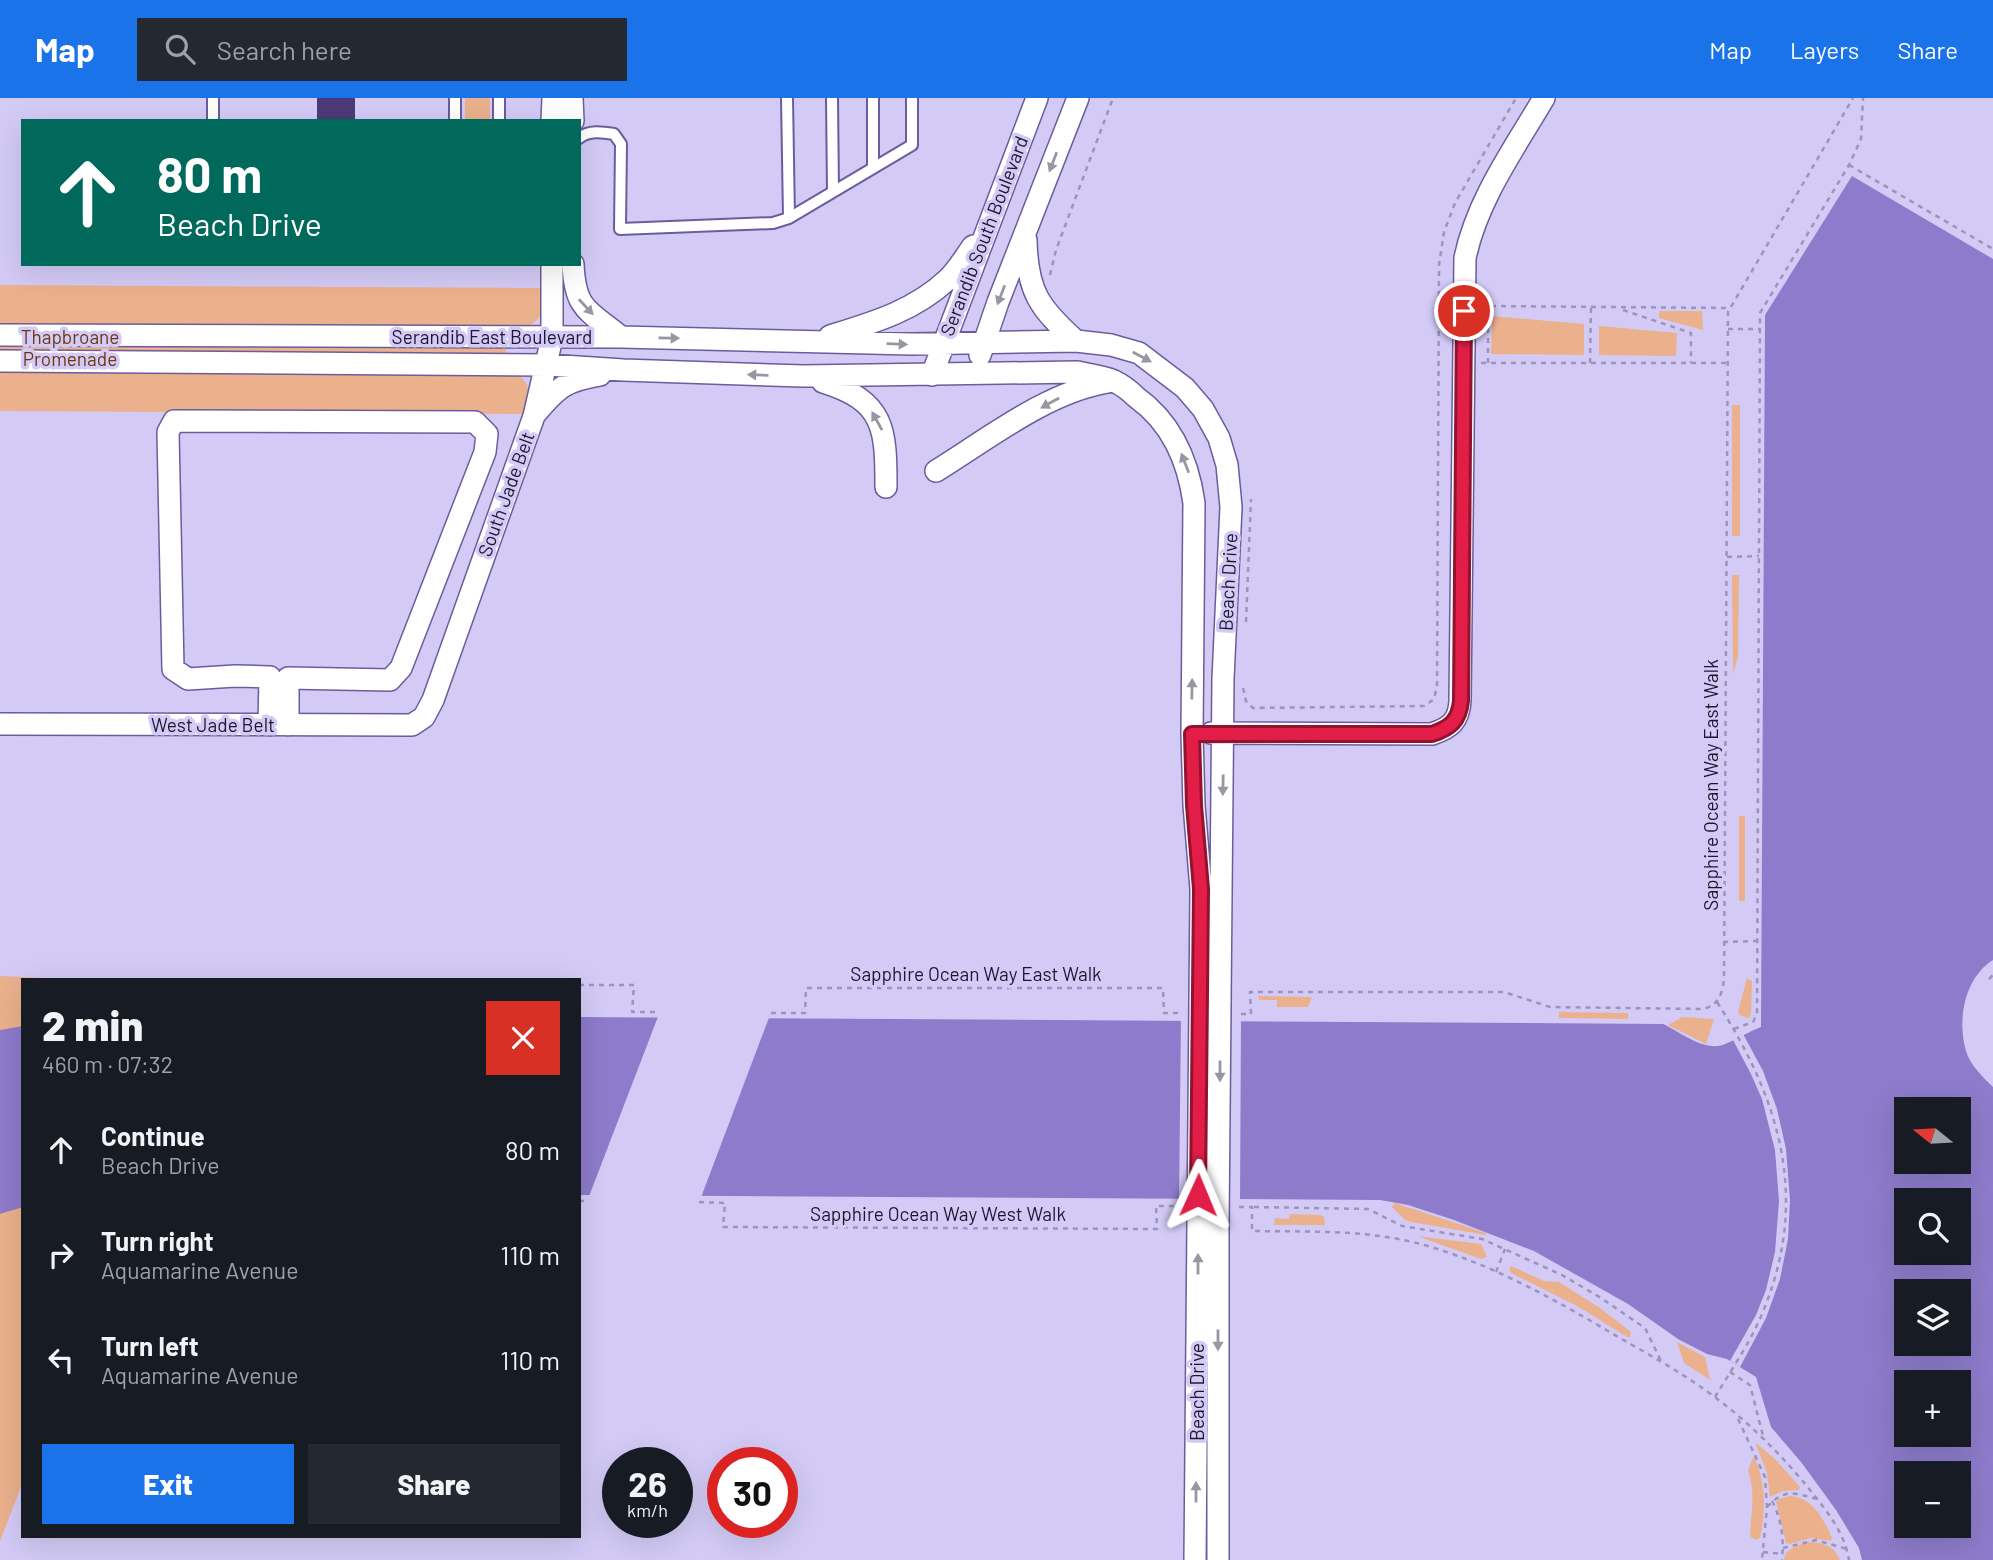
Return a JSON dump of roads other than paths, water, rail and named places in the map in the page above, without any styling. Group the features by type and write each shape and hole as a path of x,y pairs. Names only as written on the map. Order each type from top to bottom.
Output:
{"street":[{"path":"552,119 553,98"},
{"path":"572,98 573,119"},
{"name":"Serandib South Boulevard","path":"932,374 1037,98"},
{"name":"Serandib South Boulevard","path":"973,373 1078,98"},
{"path":"1192,734 1432,734 1457,719 1461,701 1465,258 1469,235 1487,196 1544,98"},
{"path":"811,341 883,320 914,304 948,280 987,228"},
{"path":"1026,231 1026,261 1031,284 1043,309 1076,341"},
{"name":"South Jade Belt","path":"424,717 433,700 534,416 548,365 552,338 552,266"},
{"path":"573,266 574,288 581,304 621,337"},
{"name":"Serandib East Boulevard","path":"0,335 621,337 912,344 985,342"},
{"name":"Beach Drive","path":"985,342 1076,341 1111,345 1139,354 1185,388 1203,409 1219,438 1227,465 1231,507 1233,689 1223,733 1210,1002"},
{"name":"Serandib East Boulevard","path":"0,361 548,365 803,376 973,373"},
{"path":"534,416 556,390 574,380 622,370"},
{"name":"Beach Drive","path":"973,373 1077,372 1114,381 1149,406 1167,427 1183,456 1190,475 1195,528 1192,734 1194,805 1210,1002"},
{"path":"803,376 845,389 873,412 883,430 886,487"},
{"path":"936,471 1070,391 1114,381"},
{"path":"174,421 475,422 487,434 485,452 401,668 390,680 288,678 278,725 270,677 188,679 173,669 168,432 174,421"},
{"path":"1233,689 1245,720 1281,734"},
{"name":"West Jade Belt","path":"0,723 412,725 424,717"},
{"path":"1208,1223 1210,1002"},
{"name":"Beach Drive","path":"1195,1560 1208,1223"},
{"name":"Beach Drive","path":"1208,1223 1218,1560"}],"lane":[{"path":"213,98 213,119"},
{"path":"455,98 455,119"},
{"path":"499,98 499,119"},
{"path":"787,98 789,218"},
{"path":"832,98 833,191"},
{"path":"873,98 873,168"},
{"path":"581,137 597,132 614,134 621,144 620,229 773,223 789,218 912,145 912,98"}],"park label":[{"name":"Thapbroane Promenade","path":"70,348"}]}
